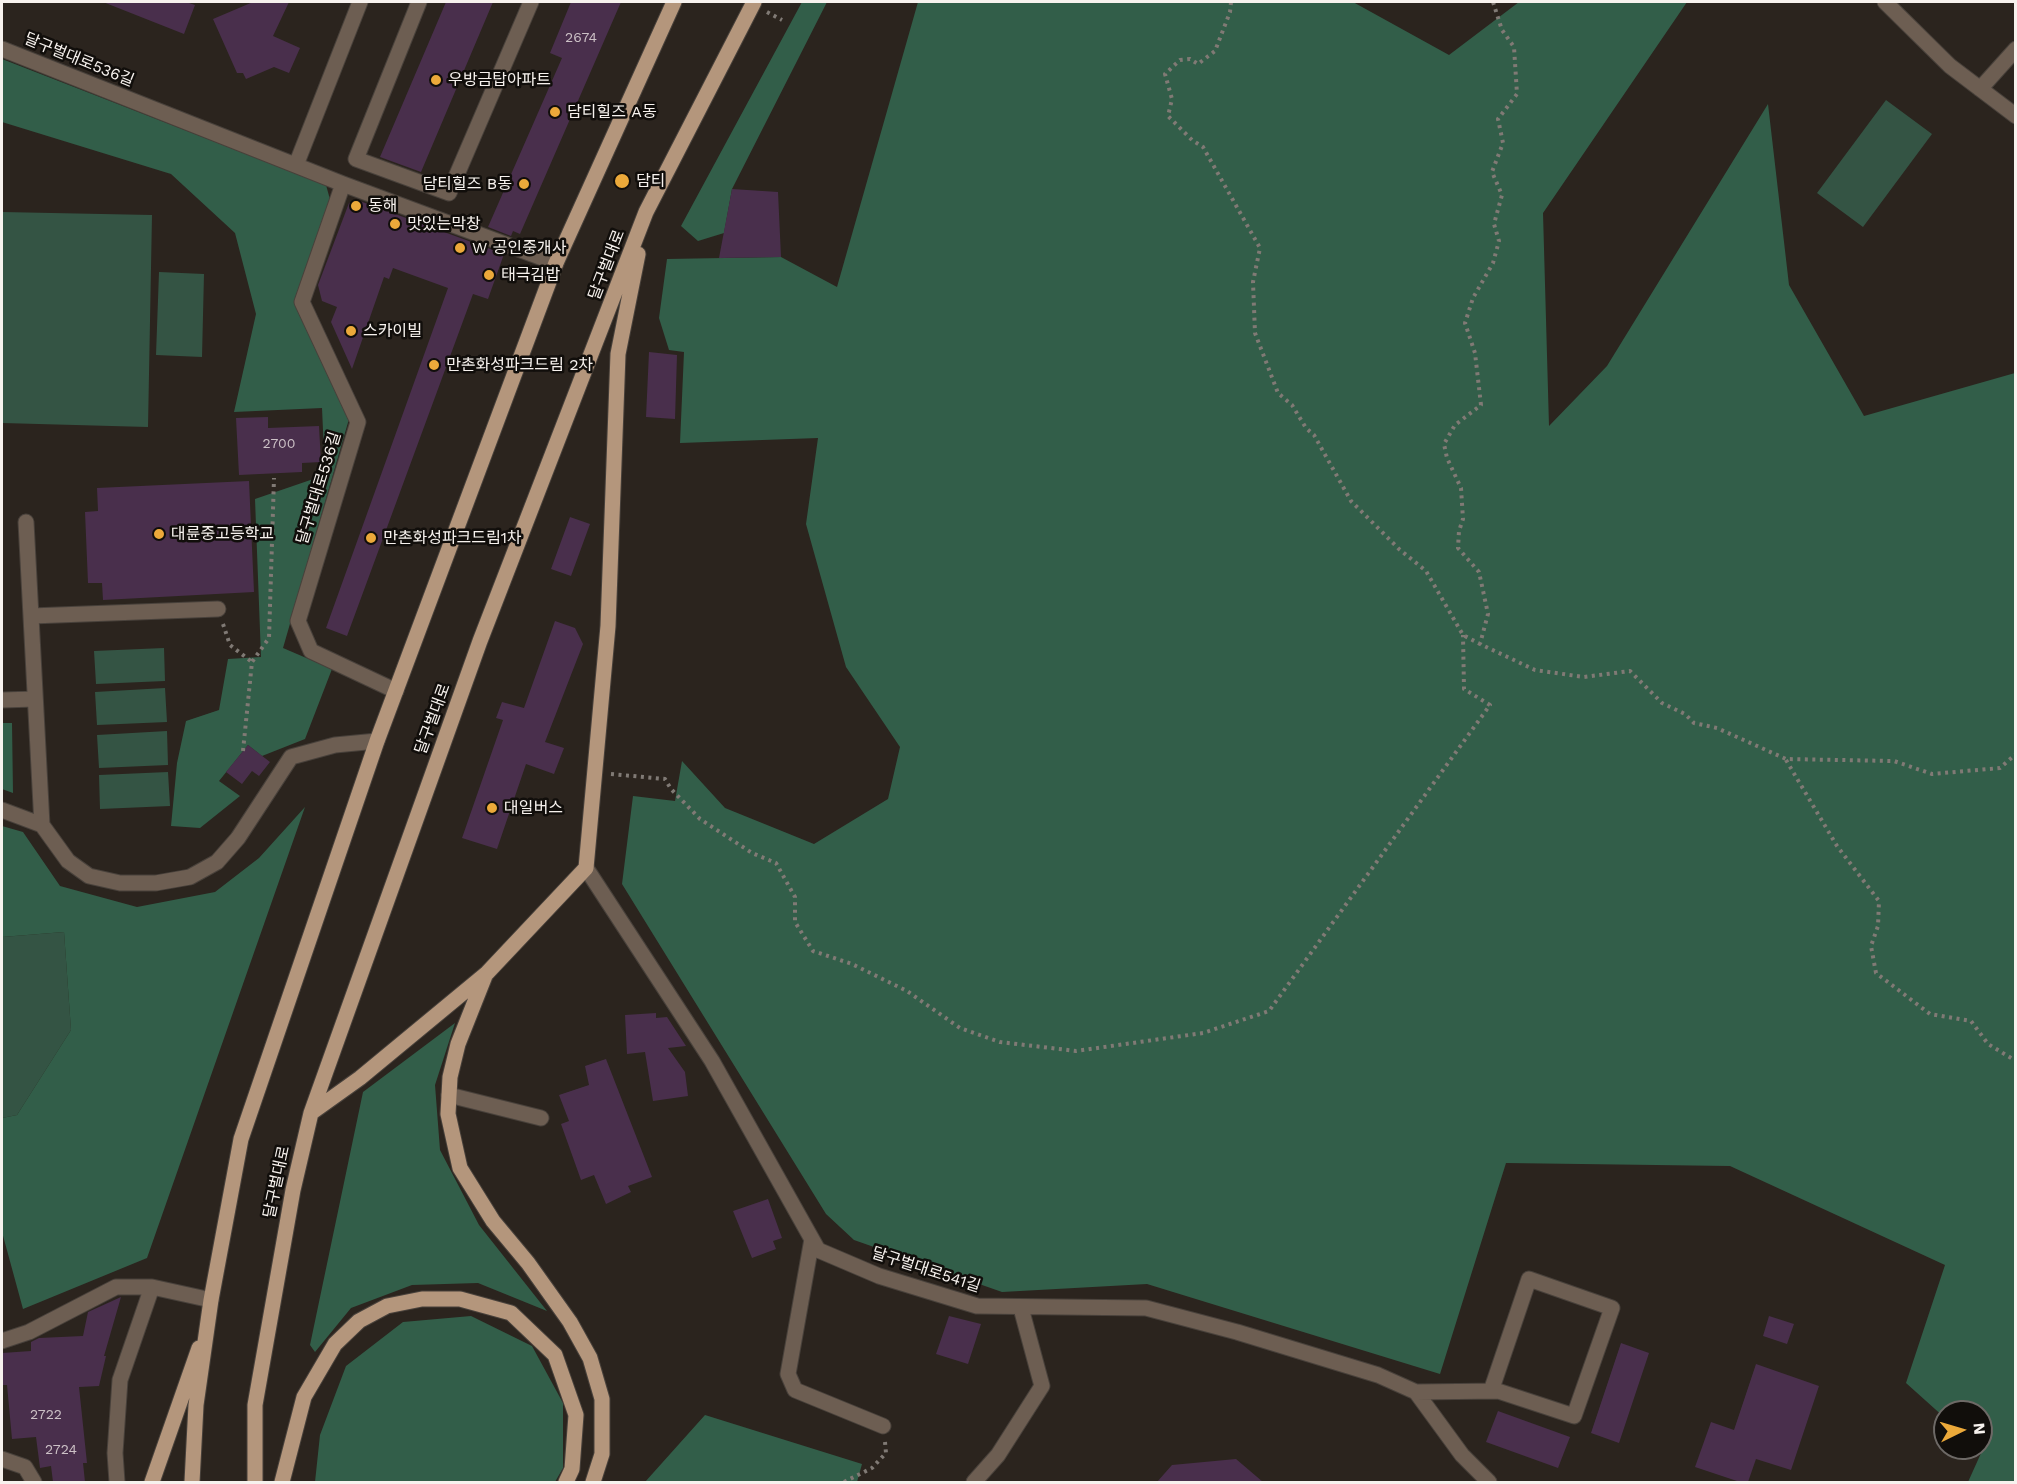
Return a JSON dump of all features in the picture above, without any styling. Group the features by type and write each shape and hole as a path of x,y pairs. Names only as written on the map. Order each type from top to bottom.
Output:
{"main road":[{"path":"192,1482 196,1405 211,1300 241,1139 377,741 556,263 674,2"},
{"name":"달구벌대로","path":"255,1482 255,1405 293,1190 311,1113 480,641 646,212 754,2"},
{"path":"311,1113 360,1078 487,973 586,868 608,626 618,354 646,212"},
{"path":"487,973 458,1044 448,1114 460,1168 493,1221 528,1263 570,1322 591,1358 602,1400 602,1454 593,1482"},
{"path":"282,1482 304,1397 335,1344 359,1321 387,1306 422,1299 460,1299 511,1313 555,1355 576,1415 572,1468 566,1482"},
{"path":"152,1482 188,1375 208,1326"}],"street":[{"path":"296,165 360,2"},
{"path":"419,2 356,159 449,193 531,2"},
{"path":"1885,2 1950,66 2016,116"},
{"name":"달구벌대로536길","path":"2,49 343,184 556,263"},
{"path":"1980,89 2016,49"},
{"name":"달구벌대로536길","path":"343,184 302,302 358,422 298,621 311,651 396,691"},
{"path":"26,522 42,825 68,861 89,876 120,883 156,883 190,877 217,862 238,838 291,757 335,745 377,741"},
{"path":"31,616 218,609"},
{"path":"2,700 35,699"},
{"path":"2,810 42,825"},
{"name":"달구벌대로541길","path":"586,868 712,1061 818,1251 899,1283 977,1306 1146,1308 1237,1332 1367,1372 1416,1392"},
{"path":"449,1095 541,1118"},
{"path":"812,1239 788,1374 795,1390 883,1426"},
{"path":"1416,1392 1491,1391 1549,1406 1574,1416 1612,1308 1529,1279 1491,1391"},
{"path":"2,1341 29,1332 116,1287 152,1287 211,1300"},
{"path":"117,1482 115,1453 120,1380 152,1287"},
{"path":"974,1482 998,1455 1042,1386 1022,1308"},
{"path":"1416,1392 1462,1455 1489,1482"},
{"path":"2,1458 25,1467 34,1482"}],"path":[{"path":"596,773 665,779 670,789 699,819 752,853 776,863 795,897 795,922 813,951 852,964 907,991 960,1028 1000,1042 1076,1050 1203,1034 1269,1011 1490,705 1464,689 1463,635 1426,571 1399,549 1351,501 1314,435 1306,428 1292,405 1278,393 1255,333 1253,282 1260,248 1203,147 1192,140 1168,116 1172,99 1165,74 1180,60 1190,59 1198,64 1215,51 1230,12 1231,2"},
{"path":"1480,644 1488,615 1479,572 1458,548 1458,531 1463,519 1461,488 1447,458 1444,444 1455,425 1481,405 1474,352 1465,323 1473,298 1493,263 1499,241 1494,224 1502,195 1492,172 1503,143 1498,119 1517,94 1514,47 1502,30 1493,2"},
{"path":"243,751 252,662 269,638 274,478"},
{"path":"218,609 230,645 252,662"},
{"path":"1463,635 1534,670 1584,677 1630,671 1662,703 1685,714 1694,723 1717,728 1786,759 1894,761 1932,774 2000,768 2016,754"},
{"path":"1786,759 1837,846 1879,901 1878,926 1871,946 1876,973 1930,1014 1971,1021 1988,1044 2016,1061"},
{"path":"844,1482 872,1468 886,1453 883,1426"}],"green space":[{"path":"802,2 827,2 732,189 724,233 698,241 681,226"},
{"path":"918,2 1353,2 1449,55 1519,2 1687,2 1543,213 1549,426 1607,366 1768,104 1789,285 1864,416 2015,373 2015,1482 1968,1482 1978,1460 1993,1460 1993,1400 1933,1400 1933,1407 1906,1383 1945,1265 1730,1166 1506,1163 1440,1374 1147,1284 1002,1292 854,1240 826,1214 622,884 633,796 675,801 682,761 725,808 814,844 888,799 900,747 846,667 806,524 818,438 680,443 684,352 669,350 659,318 667,259 781,257 837,287"},
{"path":"2,59 326,185 331,203 295,303 349,419 283,648 332,669 305,739 262,756 248,745 219,781 240,796 200,828 171,826 177,763 186,721 219,710 228,659 261,657 255,499 325,475 322,408 234,412 256,314 235,233 171,174 2,122"},
{"path":"1886,100 1932,134 1863,227 1817,193"},
{"path":"2,212 152,215 148,427 2,423"},
{"path":"159,272 204,274 202,357 156,355"},
{"path":"164,648 165,681 96,684 94,651"},
{"path":"165,688 167,722 97,725 95,692"},
{"path":"2,723 12,723 13,793 2,789"},
{"path":"167,731 168,765 99,768 97,735"},
{"path":"168,772 170,806 100,809 99,775"},
{"path":"305,807 147,1258 23,1309 2,1232 2,1118 17,1115 71,1030 64,932 2,937 2,826 23,832 60,886 137,907 215,892 259,858"},
{"path":"64,932 71,1030 17,1115 2,1118 2,937"},
{"path":"455,1023 435,1085 440,1150 479,1225 547,1311 478,1283 412,1285 351,1308 315,1352 310,1345 363,1092"},
{"path":"471,1316 532,1346 563,1403 563,1468 555,1482 315,1482 320,1435 346,1366 403,1322"},
{"path":"705,1415 862,1464 857,1482 645,1482"}],"building":[{"path":"103,2 186,2 195,5 184,34"},
{"path":"253,2 289,2 273,36 300,48 289,73 274,67 246,79 243,73 237,73 213,19"},
{"name":"우방금탑아파트","path":"446,2 493,2 421,172 380,157"},
{"path":"571,2 621,2 520,234 513,231 511,236 488,227 562,58 550,53"},
{"path":"732,189 778,192 781,257 719,258"},
{"path":"357,200 504,254 488,299 473,294 347,636 326,628 448,288 393,268 389,279 384,277 352,369 331,322 337,307 322,301 318,285 349,203"},
{"path":"649,352 677,355 675,419 646,417"},
{"path":"268,417 268,428 319,426 321,462 302,463 302,472 239,475 236,418"},
{"path":"249,481 254,592 103,600 102,583 88,583 85,512 98,511 97,488"},
{"path":"570,517 590,524 571,576 551,569"},
{"path":"555,621 575,628 583,644 545,742 564,748 554,774 526,764 497,849 462,838 503,720 496,718 502,702 524,708"},
{"path":"248,745 270,762 259,776 252,771 242,784 226,772"},
{"path":"656,1013 656,1018 667,1017 686,1046 668,1048 685,1072 688,1096 653,1101 645,1052 627,1054 625,1015"},
{"path":"606,1059 652,1177 628,1186 631,1192 606,1204 594,1175 581,1180 561,1124 569,1121 559,1095 589,1085 585,1066"},
{"path":"768,1199 782,1238 773,1241 776,1249 752,1258 733,1211"},
{"path":"121,1297 104,1356 106,1356 99,1386 79,1387 87,1463 83,1463 85,1482 53,1482 51,1466 40,1468 36,1437 12,1439 7,1385 2,1385 2,1353 31,1351 31,1342 39,1338 83,1336 88,1312"},
{"path":"949,1316 981,1324 968,1364 936,1354"},
{"path":"1769,1316 1794,1324 1787,1344 1763,1336"},
{"path":"1621,1343 1649,1353 1619,1443 1591,1433"},
{"path":"1756,1364 1819,1386 1791,1470 1756,1459 1748,1482 1740,1482 1695,1467 1711,1422 1734,1430"},
{"path":"1498,1411 1570,1437 1558,1468 1486,1442"},
{"path":"1236,1459 1263,1482 1157,1482 1172,1465"}],"place":[{"name":"우방금탑아파트","path":"436,80"},
{"name":"담티힐즈 A동","path":"555,112"},
{"name":"담티","path":"622,181"},
{"name":"담티힐즈 B동","path":"524,184"},
{"name":"동해","path":"356,206"},
{"name":"맛있는막창","path":"395,224"},
{"name":"W 공인중개사","path":"460,248"},
{"name":"태극김밥","path":"489,275"},
{"name":"스카이빌","path":"351,331"},
{"name":"만촌화성파크드림 2차","path":"434,365"},
{"name":"대륜중고등학교","path":"159,534"},
{"name":"만촌화성파크드림1차","path":"371,538"},
{"name":"대일버스","path":"492,808"}]}
